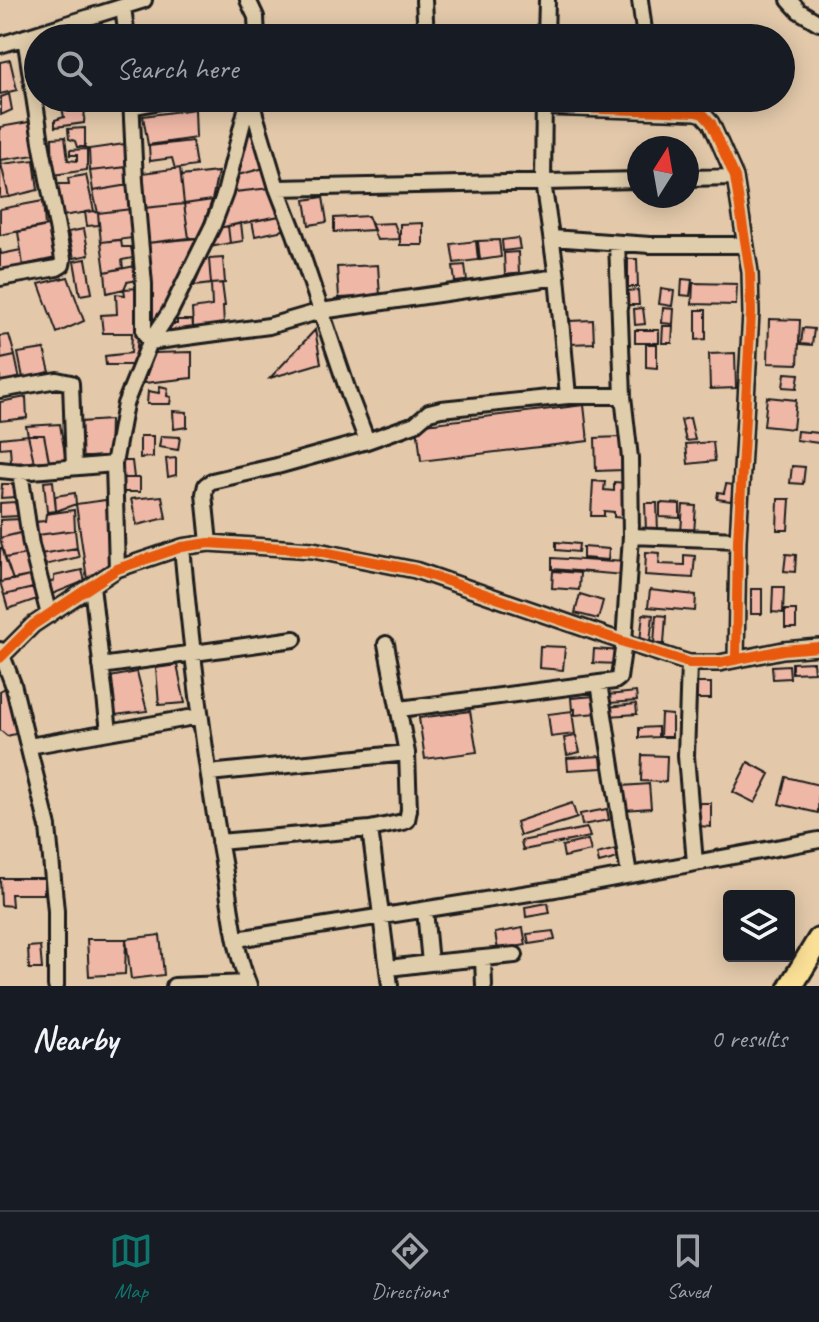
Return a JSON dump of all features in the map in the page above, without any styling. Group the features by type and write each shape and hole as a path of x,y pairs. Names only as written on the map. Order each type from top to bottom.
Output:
{"main road":[{"path":"791,986 819,940"}],"street":[{"path":"58,24 107,5 123,7 144,0"},
{"path":"248,0 256,24"},
{"path":"424,0 425,24"},
{"path":"546,24 547,0"},
{"path":"640,0 643,24"},
{"path":"789,0 799,11 819,23"},
{"path":"123,7 125,24"},
{"path":"0,45 24,37"},
{"path":"0,278 62,265 36,112"},
{"path":"132,112 144,284 144,332 150,342"},
{"path":"117,569 114,464 125,404 150,342 170,312 213,225 225,193 245,112"},
{"path":"253,112 277,188 367,441"},
{"path":"544,112 543,182 557,277 568,396"},
{"path":"696,112 703,114 711,123 735,177 750,272 751,313 738,540 736,659"},
{"path":"699,178 735,177"},
{"path":"277,188 627,180"},
{"path":"552,238 674,246 746,245"},
{"path":"400,709 615,681 619,678 631,536 630,458 623,396 617,243"},
{"path":"150,342 269,326 321,311 557,277"},
{"path":"0,390 57,380 71,383 74,467"},
{"path":"209,543 204,494 206,485 212,481 367,441 415,424 429,412 441,409 568,396 623,396"},
{"path":"0,470 20,472 114,464"},
{"path":"20,472 31,545 49,615"},
{"path":"631,536 738,540"},
{"path":"56,986 56,911 48,827 13,684 1,654 33,625 117,569 182,547 209,543 313,550 415,570 689,663 719,663 783,650 819,647"},
{"path":"174,986 249,984 237,939 219,842 200,716 182,547"},
{"path":"92,586 109,731"},
{"path":"101,666 294,639"},
{"path":"219,842 370,829 407,820 407,753 386,644"},
{"path":"689,663 686,756 695,863"},
{"path":"599,683 629,875"},
{"path":"29,746 200,716"},
{"path":"209,773 407,753"},
{"path":"370,829 390,986"},
{"path":"237,939 425,910 819,840"},
{"path":"425,910 430,963"},
{"path":"389,968 515,955"},
{"path":"483,958 484,986"}],"building":[{"path":"10,60 17,90 0,94 0,62"},
{"path":"9,94 12,110 1,115 1,97"},
{"path":"63,112 85,112 84,123 55,127 55,120 64,117"},
{"path":"195,112 196,138 148,145 143,116"},
{"path":"29,122 35,155 0,160 0,127"},
{"path":"85,128 85,147 77,147 75,141 69,139 68,129"},
{"path":"254,134 264,168 238,175 244,135"},
{"path":"65,137 68,160 77,161 77,155 70,155 70,150 87,149 87,170 53,175 52,138"},
{"path":"192,141 196,166 175,169 172,158 150,161 149,146"},
{"path":"125,144 127,167 90,171 89,149"},
{"path":"0,160 9,197 0,198"},
{"path":"34,160 38,190 9,197 1,164"},
{"path":"127,167 129,185 93,191 90,171"},
{"path":"180,168 184,204 144,208 142,173"},
{"path":"264,168 271,188 234,192 238,175"},
{"path":"218,172 212,200 184,204 181,176"},
{"path":"86,175 94,211 62,216 57,184 69,184 68,178"},
{"path":"129,185 131,209 98,213 93,191"},
{"path":"271,188 280,216 219,228 234,192"},
{"path":"323,197 327,222 309,225 305,200"},
{"path":"212,200 199,238 189,238 184,204"},
{"path":"43,201 45,226 0,235 0,209"},
{"path":"184,204 189,238 147,243 144,208"},
{"path":"131,209 133,238 101,242 98,213"},
{"path":"85,212 98,213 99,225 87,226"},
{"path":"280,216 284,230 255,236 252,221"},
{"path":"368,216 374,230 334,232 334,218"},
{"path":"241,223 243,241 230,243 228,226"},
{"path":"394,223 400,239 377,240 371,224"},
{"path":"423,223 423,245 400,245 400,224"},
{"path":"48,226 56,258 23,265 18,232"},
{"path":"228,226 230,243 211,247 219,228"},
{"path":"84,229 89,255 74,258 68,232"},
{"path":"199,238 166,310 150,331 147,243"},
{"path":"518,238 520,249 503,251 502,240"},
{"path":"121,240 122,247 131,247 133,258 122,260 123,268 105,272 101,242"},
{"path":"499,240 501,257 480,260 478,241"},
{"path":"476,241 478,260 454,263 451,244"},
{"path":"0,249 1,254 21,250 23,269 0,271"},
{"path":"518,252 519,274 505,275 504,253"},
{"path":"223,258 225,283 211,284 209,259"},
{"path":"86,259 92,293 80,295 74,261"},
{"path":"206,259 209,259 211,284 194,286"},
{"path":"628,259 637,259 638,287 628,287"},
{"path":"378,265 380,296 339,298 337,267"},
{"path":"465,265 467,281 455,282 453,266"},
{"path":"135,266 138,280 127,282 124,289 107,293 105,272"},
{"path":"68,277 84,321 57,333 39,284"},
{"path":"682,279 692,280 690,296 681,295"},
{"path":"222,283 224,326 193,329 192,309 212,306 211,284"},
{"path":"693,283 737,284 736,305 692,304"},
{"path":"140,288 135,365 106,365 105,356 131,353 132,333 103,333 101,315 117,314 116,294 125,295 124,289"},
{"path":"661,289 674,291 672,306 659,304"},
{"path":"638,290 639,305 627,305 626,291"},
{"path":"643,308 645,324 635,325 634,309"},
{"path":"663,308 674,309 673,324 662,323"},
{"path":"696,310 706,310 706,339 696,340"},
{"path":"769,319 800,320 798,364 768,363"},
{"path":"177,320 193,320 193,329 168,331 172,324 177,324"},
{"path":"593,320 594,343 570,344 569,321"},
{"path":"663,326 673,326 672,343 662,343"},
{"path":"803,328 814,329 812,345 801,344"},
{"path":"315,330 321,363 270,378"},
{"path":"635,330 659,330 659,343 635,343"},
{"path":"9,335 15,356 1,359 0,336"},
{"path":"646,344 657,344 657,368 646,367"},
{"path":"44,349 50,372 23,378 18,353"},
{"path":"192,352 192,378 144,383 154,353"},
{"path":"735,353 736,388 710,389 709,354"},
{"path":"15,356 20,380 0,384 0,359"},
{"path":"785,373 799,374 797,388 783,387"},
{"path":"160,386 168,388 170,404 147,404 148,391 159,393"},
{"path":"26,397 27,418 0,421 0,402"},
{"path":"767,397 796,400 793,429 764,426"},
{"path":"584,405 588,441 421,461 417,425"},
{"path":"173,411 187,412 187,427 174,429"},
{"path":"690,418 695,440 686,441 681,420"},
{"path":"110,420 109,457 82,457 80,422"},
{"path":"60,424 66,460 49,461 44,435 28,435 26,426"},
{"path":"797,431 819,433 819,443 796,440"},
{"path":"28,435 34,462 11,463 10,447 0,448 0,438"},
{"path":"28,435 44,435 49,461 34,462"},
{"path":"140,436 153,436 153,457 140,458"},
{"path":"161,436 180,437 178,450 159,447"},
{"path":"621,437 623,470 596,471 595,438"},
{"path":"713,442 715,461 688,464 686,444"},
{"path":"176,458 176,475 168,477 166,459"},
{"path":"122,461 132,461 134,478 122,478"},
{"path":"792,466 805,467 803,484 790,483"},
{"path":"122,478 140,478 140,492 122,492"},
{"path":"53,481 56,511 47,512 44,482"},
{"path":"593,481 605,482 604,490 614,491 614,482 627,483 625,518 614,517 614,512 604,511 604,516 591,516"},
{"path":"2,484 14,484 16,497 1,498"},
{"path":"726,484 734,485 731,501 717,499 718,492 724,493"},
{"path":"75,493 76,504 56,511 55,496"},
{"path":"162,496 166,518 137,525 131,499"},
{"path":"778,499 790,499 788,530 777,530"},
{"path":"106,500 111,568 87,579 76,504"},
{"path":"15,502 18,516 0,517 0,503"},
{"path":"645,503 657,503 658,532 646,532"},
{"path":"660,503 680,504 680,518 660,517"},
{"path":"683,505 696,506 694,533 681,532"},
{"path":"74,510 75,530 38,535 35,522 45,521 46,514"},
{"path":"21,519 24,532 0,538 0,520"},
{"path":"75,530 77,548 40,554 38,535"},
{"path":"24,532 27,554 5,558 0,538"},
{"path":"556,542 579,544 578,552 556,550"},
{"path":"583,547 609,549 608,560 583,558"},
{"path":"2,548 13,580 0,582"},
{"path":"77,548 79,557 40,566 40,554"},
{"path":"646,552 660,553 659,564 684,565 684,555 695,556 693,578 645,575"},
{"path":"27,554 30,576 13,580 5,558"},
{"path":"786,554 796,555 795,572 784,571"},
{"path":"552,558 624,561 624,575 552,569"},
{"path":"82,570 85,581 50,595 46,584 54,581 54,576"},
{"path":"553,571 580,573 579,590 552,588"},
{"path":"30,576 33,588 4,595 0,582"},
{"path":"773,587 784,587 783,613 772,612"},
{"path":"33,588 37,599 8,609 4,595"},
{"path":"751,589 762,589 762,614 751,614"},
{"path":"650,590 696,595 695,611 648,607"},
{"path":"580,594 603,601 598,619 575,613"},
{"path":"785,610 796,610 796,628 785,628"},
{"path":"643,614 653,615 650,642 640,641"},
{"path":"656,615 666,616 664,644 654,644"},
{"path":"540,646 565,647 563,670 539,668"},
{"path":"594,649 621,651 620,664 593,663"},
{"path":"813,662 814,672 792,673 792,663"},
{"path":"177,665 185,703 159,705 156,668"},
{"path":"789,665 790,678 773,679 772,666"},
{"path":"137,672 147,711 115,715 110,677"},
{"path":"692,683 711,683 711,699 692,699"},
{"path":"12,684 24,732 7,736 0,730 0,691"},
{"path":"636,692 637,701 609,703 608,695"},
{"path":"595,696 597,713 575,715 571,698"},
{"path":"636,704 637,714 609,716 608,707"},
{"path":"470,711 477,752 425,759 419,718"},
{"path":"572,711 575,734 551,737 548,714"},
{"path":"661,714 672,715 672,737 660,737"},
{"path":"658,727 658,737 639,738 639,728"},
{"path":"576,736 580,752 567,755 564,738"},
{"path":"642,755 667,756 666,782 641,781"},
{"path":"601,756 602,768 568,770 567,758"},
{"path":"748,762 770,774 755,803 733,792"},
{"path":"786,777 819,785 818,813 779,804"},
{"path":"649,784 651,808 624,810 622,786"},
{"path":"572,803 577,818 520,836 516,822"},
{"path":"699,803 711,803 711,827 698,826"},
{"path":"607,809 609,820 582,825 580,814"},
{"path":"587,828 590,837 523,850 521,841"},
{"path":"588,840 591,851 564,857 562,846"},
{"path":"616,849 618,858 599,863 597,854"},
{"path":"0,878 44,878 44,894 11,894 12,906 1,905"},
{"path":"548,903 550,913 526,917 525,907"},
{"path":"523,928 526,945 498,950 495,933"},
{"path":"553,931 555,940 529,944 527,934"},
{"path":"160,935 164,975 131,979 126,939"},
{"path":"87,939 126,939 125,974 89,976"},
{"path":"40,946 42,969 29,969 28,947"}],"cycle path":[{"path":"696,112 703,114 711,123 735,177 750,272 751,313 738,540 736,659"},
{"path":"0,658 33,625 117,569 182,547 209,543 313,550 415,570 689,663 719,663 783,650 819,647"}]}
